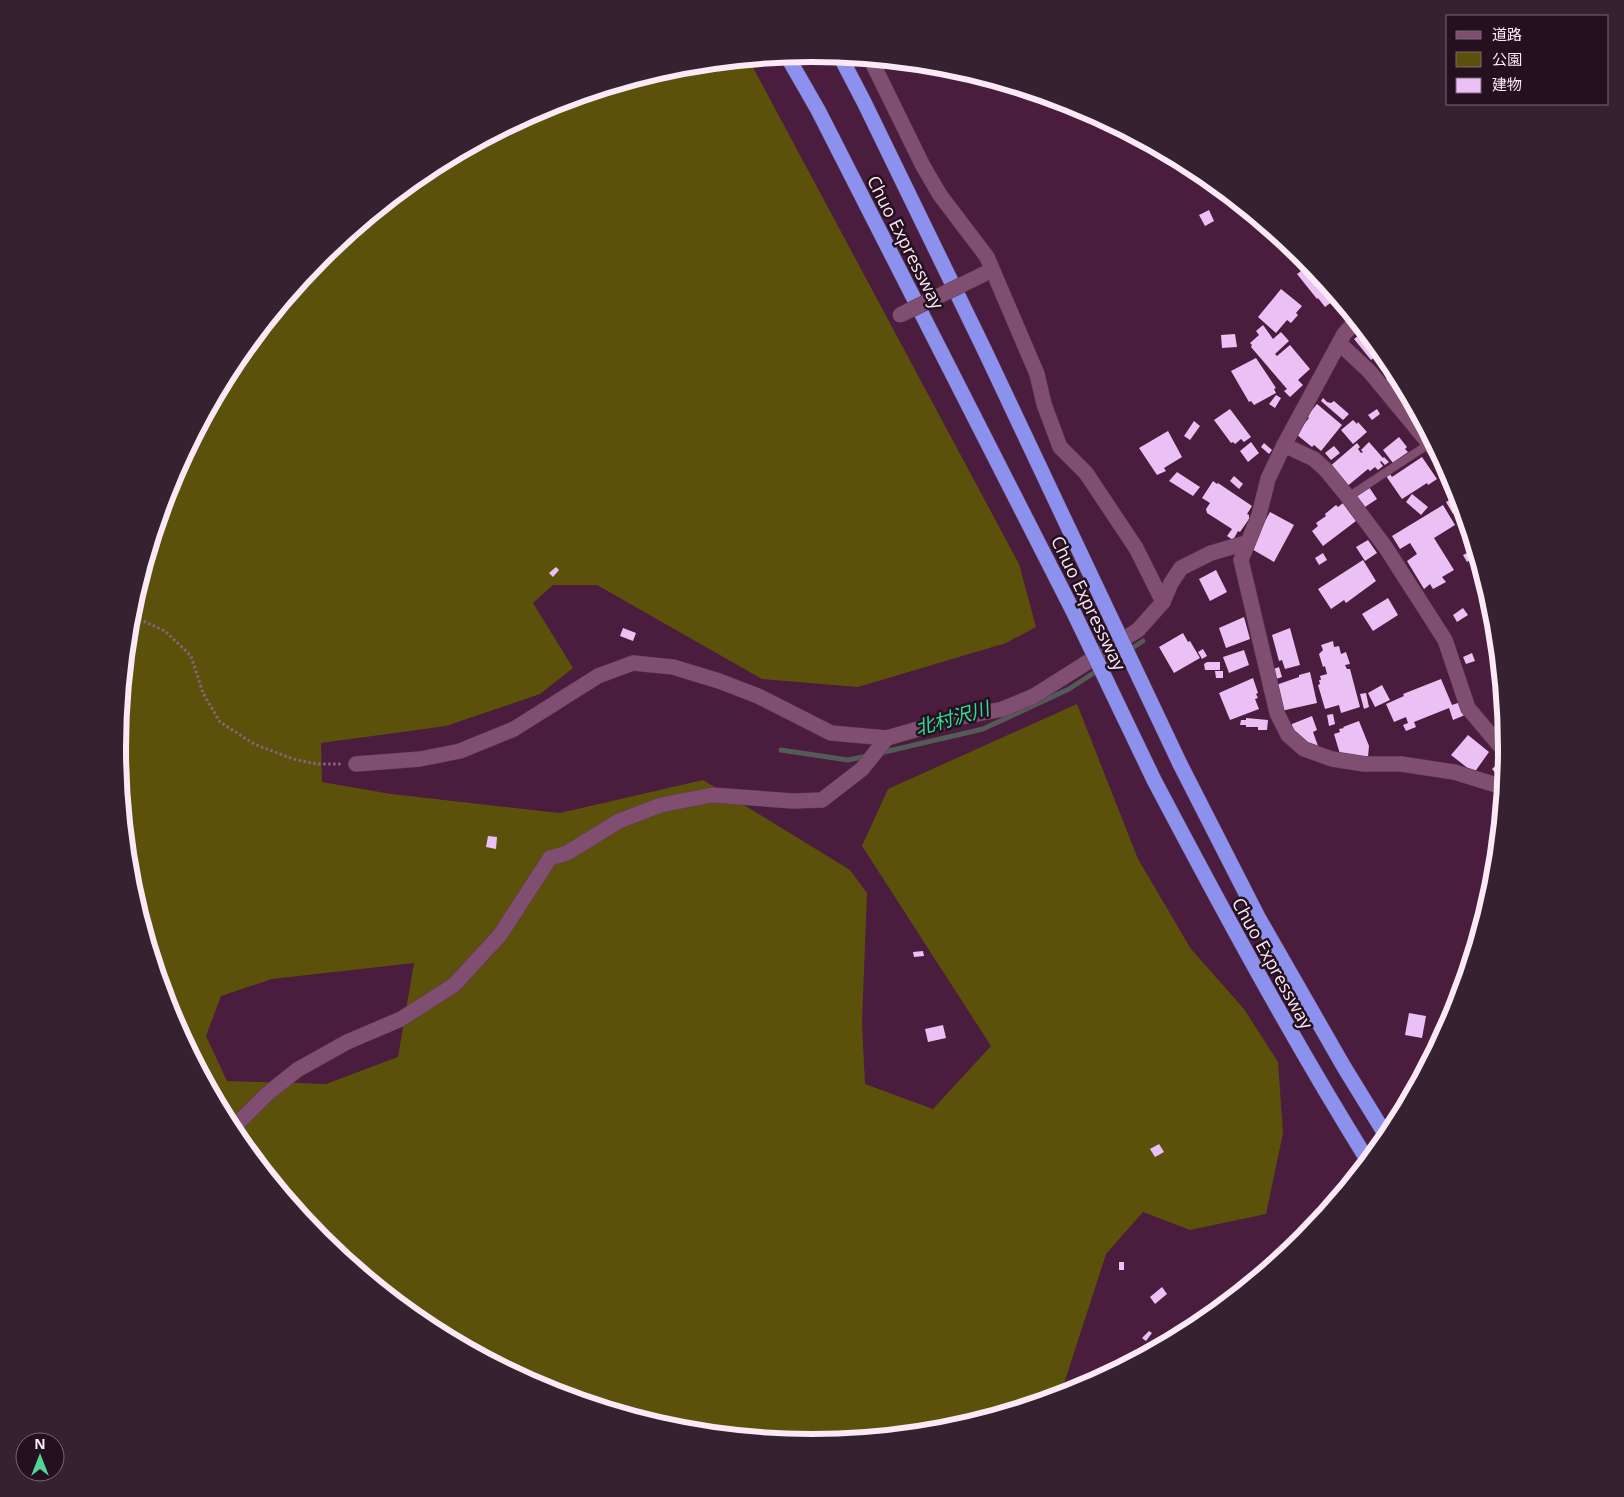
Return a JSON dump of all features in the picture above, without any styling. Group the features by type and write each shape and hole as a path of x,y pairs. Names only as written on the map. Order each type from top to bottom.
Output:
{"highway":[{"name":"Chuo Expressway","path":"791,63 818,110 1073,611 1154,780 1232,929 1318,1081 1364,1155"},
{"name":"Chuo Expressway","path":"844,63 980,340 1180,764 1258,917 1344,1067 1382,1129"}],"street":[{"path":"874,65 922,166 940,195 987,257 989,271 1037,374 1044,404 1060,447 1086,473 1121,525 1136,548 1163,602"},
{"path":"900,316 989,271"},
{"path":"1352,326 1344,334 1284,445 1268,479 1258,515 1241,560 1277,713 1288,734 1304,749 1332,759 1364,764 1401,764 1454,772 1497,785"},
{"path":"1339,343 1369,371 1422,435"},
{"path":"1284,445 1314,458 1326,470 1386,548 1445,640 1468,708 1498,744"},
{"path":"356,764 420,759 460,751 514,730 598,676 633,663 673,667 719,681 758,696 831,733 887,738 956,718 1003,709 1034,696 1138,630 1163,602 1181,568 1211,553 1246,543"},
{"path":"238,1123 266,1095 297,1070 347,1042 401,1019 454,985 500,935 550,858 567,852 619,822 661,805 712,795 793,801 822,800 862,769 887,738"}],"lane":[{"path":"1348,497 1427,445"}],"path":[{"path":"138,619 166,631 191,656 203,693 220,722 254,744 293,759 317,764 356,764"}],"green space":[{"path":"752,65 1019,564 1036,627 1006,643 858,687 762,679 597,585 553,585 533,603 573,668 540,694 446,726 321,743 322,782 391,794 560,813 703,780 850,870 867,893 862,1023 865,1084 933,1109 991,1046 862,846 888,789 1077,704 1138,859 1191,949 1244,1009 1278,1062 1283,1133 1266,1214 1190,1230 1143,1212 1106,1254 1063,1387 990,1411 902,1429 857,1433 767,1433 722,1429 678,1421 634,1411 591,1398 509,1364 469,1343 394,1293 327,1234 296,1201 242,1130 218,1091 178,1011 162,969 149,926 132,838 127,793 127,704 139,615 149,571 162,528 178,486 197,445 218,405 268,331 296,296 327,263 360,233 394,204 469,154 509,133 591,99 634,86 678,76 722,68","holes":["414,963 398,1057 326,1084 227,1081 206,1036 221,996 272,979"]}],"building":[{"path":"1209,210 1214,221 1205,226 1199,215"},
{"path":"1303,270 1332,301 1325,307 1297,274"},
{"path":"1281,289 1302,306 1296,313 1298,315 1291,323 1287,320 1276,333 1258,317"},
{"path":"1263,325 1273,339 1281,332 1289,341 1275,354 1277,356 1290,345 1310,369 1298,380 1303,385 1290,397 1284,391 1287,389 1251,347 1250,343 1259,335 1256,331"},
{"path":"1235,334 1237,347 1222,348 1221,335"},
{"path":"1359,335 1375,357 1371,360 1354,339"},
{"path":"1256,358 1276,388 1274,389 1276,393 1254,405 1251,401 1249,402 1231,371"},
{"path":"1388,377 1397,391 1395,393 1386,379"},
{"path":"1276,395 1281,398 1275,408 1269,404"},
{"path":"1323,398 1327,402 1331,403 1334,401 1349,414 1343,420 1321,401"},
{"path":"1317,404 1342,425 1321,451 1314,445 1312,447 1296,434"},
{"path":"1230,409 1251,437 1244,442 1241,439 1235,444 1231,443 1214,420"},
{"path":"1377,409 1380,414 1372,420 1368,415"},
{"path":"1353,420 1357,424 1358,422 1367,432 1353,444 1341,430"},
{"path":"1194,421 1200,426 1190,440 1184,436"},
{"path":"1168,431 1182,457 1164,468 1166,471 1157,475 1139,448"},
{"path":"1399,437 1407,447 1405,449 1408,452 1393,463 1383,450"},
{"path":"1251,442 1259,453 1248,462 1240,451"},
{"path":"1369,442 1389,462 1385,465 1381,461 1383,466 1378,470 1375,467 1370,471 1368,469 1345,488 1328,468 1357,443 1361,453 1363,452 1361,450"},
{"path":"1264,443 1272,450 1269,454 1261,447"},
{"path":"1334,446 1340,453 1331,460 1325,453"},
{"path":"1422,457 1437,479 1402,499 1386,476 1390,474 1392,477"},
{"path":"1177,472 1200,487 1193,496 1169,481"},
{"path":"1234,476 1243,484 1239,489 1230,481"},
{"path":"1213,481 1252,506 1247,514 1249,519 1233,540 1227,536 1232,529 1207,513 1206,509 1210,503 1202,498"},
{"path":"1369,487 1377,499 1362,509 1354,497"},
{"path":"1412,494 1428,507 1421,515 1406,502"},
{"path":"1451,499 1456,512 1453,514 1446,502"},
{"path":"1343,503 1356,521 1323,546 1312,531 1318,526 1316,523 1326,516 1325,514 1336,505 1338,507"},
{"path":"1443,505 1455,525 1434,538 1454,570 1442,577 1446,582 1433,589 1430,584 1424,589 1407,561 1417,554 1410,543 1400,549 1392,536"},
{"path":"1270,512 1294,525 1274,562 1250,548"},
{"path":"1368,540 1377,553 1365,561 1356,547"},
{"path":"1469,552 1471,559 1467,562 1463,555"},
{"path":"1323,553 1327,560 1319,565 1315,558"},
{"path":"1363,560 1376,581 1346,603 1344,600 1331,609 1318,589"},
{"path":"556,567 559,570 553,577 549,573"},
{"path":"1216,570 1227,592 1210,601 1199,579"},
{"path":"1388,598 1398,615 1373,631 1362,614"},
{"path":"1463,608 1468,615 1457,622 1453,615"},
{"path":"1244,617 1250,639 1226,648 1219,628"},
{"path":"623,628 636,633 633,641 620,636"},
{"path":"1290,628 1300,665 1285,669 1282,660 1279,661 1272,635"},
{"path":"1183,633 1200,658 1174,673 1159,647"},
{"path":"1333,641 1334,647 1339,646 1341,654 1346,652 1350,664 1345,665 1347,669 1350,669 1360,707 1341,713 1339,705 1325,709 1318,685 1320,684 1319,680 1321,680 1320,676 1327,674 1319,654 1323,650 1321,645"},
{"path":"1203,649 1207,656 1202,659 1198,652"},
{"path":"1244,650 1249,665 1229,673 1223,657"},
{"path":"1472,653 1475,661 1466,664 1463,657"},
{"path":"1207,662 1220,662 1220,670 1205,670 1204,664"},
{"path":"1279,667 1282,677 1273,680 1271,670"},
{"path":"1215,671 1223,671 1223,678 1216,678"},
{"path":"1310,672 1317,703 1281,711 1276,685"},
{"path":"1253,678 1258,693 1256,694 1258,698 1255,699 1259,709 1230,720 1219,693"},
{"path":"1441,679 1452,705 1458,703 1462,706 1465,715 1453,720 1449,708 1414,722 1416,727 1406,731 1403,725 1408,723 1406,717 1394,722 1386,704 1404,696 1403,694"},
{"path":"1382,685 1390,700 1375,707 1368,693"},
{"path":"1366,693 1369,707 1364,709 1360,694"},
{"path":"1333,714 1335,724 1329,726 1327,715"},
{"path":"1312,716 1317,730 1313,732 1318,746 1313,747 1291,731 1292,724"},
{"path":"1246,718 1268,720 1267,730 1258,730 1258,727 1240,725 1241,720 1246,720"},
{"path":"1359,721 1369,746 1368,757 1340,754 1334,734 1340,732 1339,729"},
{"path":"1468,735 1489,752 1474,773 1451,755"},
{"path":"1498,764 1497,775 1492,769"},
{"path":"488,836 497,837 496,849 486,847"},
{"path":"923,951 924,956 914,957 913,952"},
{"path":"1409,1013 1426,1016 1422,1038 1405,1035"},
{"path":"943,1025 946,1038 928,1042 925,1029"},
{"path":"1159,1144 1164,1152 1155,1157 1150,1149"},
{"path":"1119,1262 1124,1262 1124,1270 1119,1270"},
{"path":"1162,1287 1167,1294 1155,1304 1150,1297"},
{"path":"1149,1331 1152,1333 1146,1341 1142,1338"}],"waterway":[{"name":"北村沢川","path":"880,753 983,729 1069,689 1143,641"},
{"name":"北村沢川","path":"781,750 848,760 867,756"}]}
